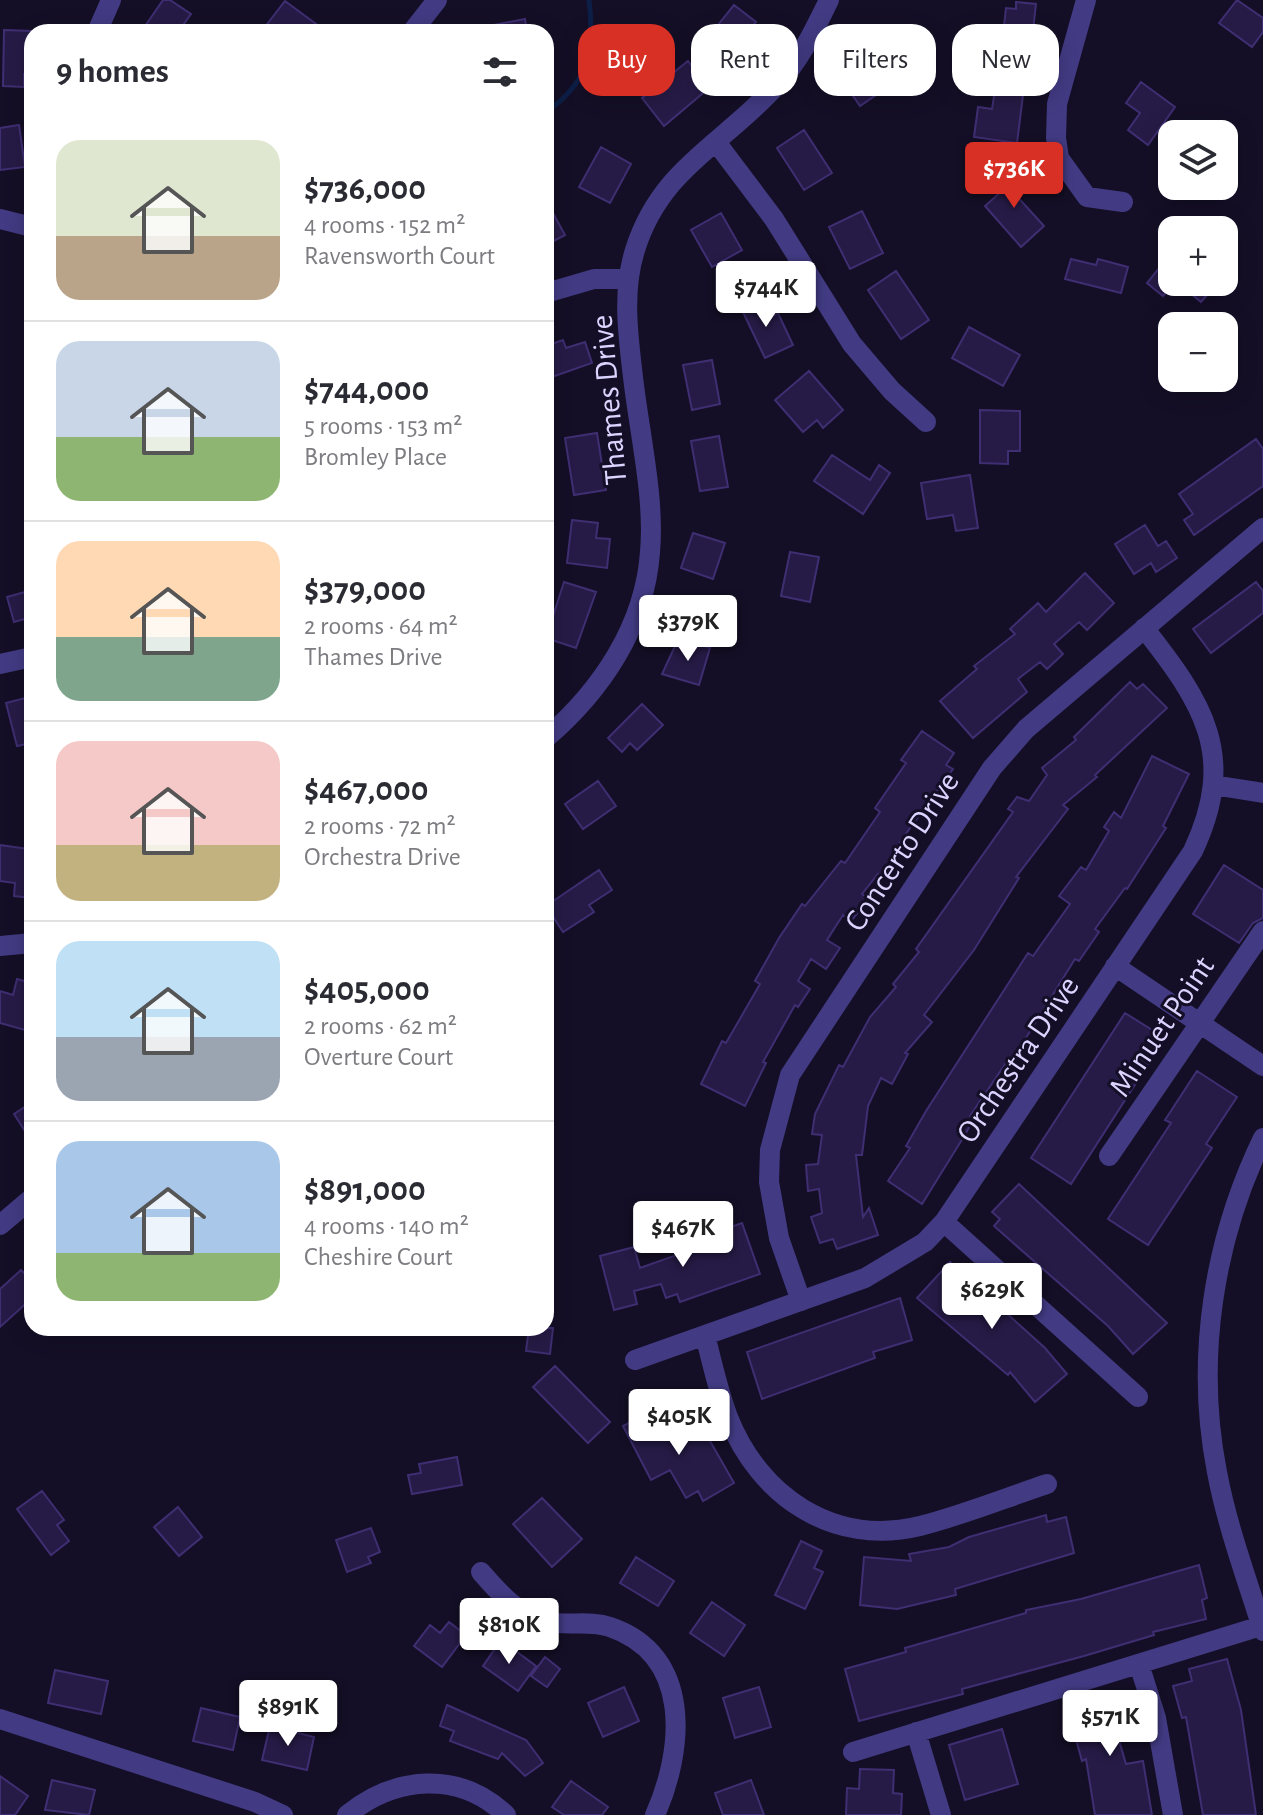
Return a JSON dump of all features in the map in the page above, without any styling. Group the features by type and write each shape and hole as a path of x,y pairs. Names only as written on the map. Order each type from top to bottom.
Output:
{"street":[{"path":"100,24 111,0"},
{"path":"418,24 437,0"},
{"name":"Thames Drive","path":"554,730 580,706 629,638 643,595 651,551 627,327 629,279 635,250 660,197 678,173 775,87 808,44 829,0"},
{"path":"1086,0 1057,104 1059,158 1087,197 1123,202"},
{"path":"716,142 774,219 852,344 892,391 926,422"},
{"path":"0,219 24,225"},
{"path":"554,291 594,279 629,279"},
{"name":"Concerto Drive","path":"801,1301 779,1238 769,1182 770,1150 790,1075 992,768 1026,729 1263,528"},
{"name":"Orchestra Drive","path":"635,1360 865,1278 897,1261 944,1222 1193,851 1207,820 1213,785 1212,746 1204,712 1186,681 1144,628"},
{"path":"0,664 24,659"},
{"path":"1213,785 1263,793"},
{"name":"Minuet Point","path":"1109,1156 1263,931"},
{"path":"0,946 24,944"},
{"path":"1115,966 1263,1066"},
{"path":"853,1752 1262,1629 1217,1475 1206,1381 1219,1266 1228,1227 1263,1138"},
{"path":"0,1225 24,1205"},
{"path":"944,1222 1138,1397"},
{"path":"705,1335 728,1417 746,1453 768,1484 801,1511 839,1527 881,1531 918,1526 1047,1484"},
{"path":"481,1572 505,1600 525,1613 550,1622 609,1626 633,1638 656,1657 673,1686 677,1721 675,1756 655,1815"},
{"path":"1139,1664 1156,1718 1173,1815"},
{"path":"0,1719 255,1802 283,1815"},
{"path":"916,1732 941,1815"},
{"path":"347,1815 367,1799 416,1783 444,1783 470,1790 492,1802 506,1815"}],"building":[{"path":"163,0 170,0 191,14 184,24 146,24"},
{"path":"1237,0 1263,18 1263,32 1252,47 1219,23"},
{"path":"285,1 316,24 267,24"},
{"path":"1016,2 1036,4 1034,24 1004,24 1006,8 1016,9"},
{"path":"734,5 756,22 754,24 719,24"},
{"path":"525,19 526,24 499,24"},
{"path":"4,30 24,31 24,87 3,86"},
{"path":"688,61 691,65 691,96 700,96 664,126 642,98 675,96 675,71"},
{"path":"1141,82 1175,107 1166,120 1158,120 1158,131 1148,145 1128,130 1140,113 1126,103"},
{"path":"853,96 874,96 860,106"},
{"path":"994,96 1023,96 1017,143 974,137 978,107 992,109"},
{"path":"19,125 24,167 0,170 0,128"},
{"path":"804,130 832,173 804,190 777,148"},
{"path":"601,147 631,164 610,203 579,187"},
{"path":"1013,169 1026,183 1014,193 1044,226 1021,247 985,206 1003,190 997,183"},
{"path":"862,211 883,253 850,269 829,227"},
{"path":"721,213 742,250 712,267 691,230"},
{"path":"554,215 565,235 554,241"},
{"path":"1071,259 1096,265 1098,259 1128,267 1121,293 1065,279"},
{"path":"1158,269 1158,292 1147,283"},
{"path":"896,271 929,320 901,339 868,290"},
{"path":"758,297 768,318 778,313 793,345 765,358 740,306"},
{"path":"969,327 1020,355 1003,386 952,358"},
{"path":"563,340 566,348 585,342 592,363 554,376 554,343"},
{"path":"712,360 720,404 692,410 683,365"},
{"path":"809,371 843,410 823,428 817,420 803,432 775,400"},
{"path":"980,410 1020,411 1020,451 1008,451 1008,464 980,463"},
{"path":"597,433 606,490 574,495 565,438"},
{"path":"719,436 728,487 700,491 691,441"},
{"path":"1256,439 1263,449 1263,486 1194,535 1184,520 1193,514 1179,494"},
{"path":"832,455 870,480 879,465 890,473 863,514 814,481"},
{"path":"970,475 978,528 956,531 953,515 927,519 921,483"},
{"path":"572,520 598,523 596,538 610,539 607,568 567,563"},
{"path":"1145,525 1158,546 1166,541 1177,558 1156,572 1151,563 1134,574 1115,544"},
{"path":"693,533 725,543 713,579 681,568"},
{"path":"790,552 819,557 810,602 781,596"},
{"path":"1085,573 1114,603 1087,630 1079,622 1054,644 1063,654 1047,669 1040,662 1018,679 1027,692 973,738 940,701 977,669 974,666 1015,634 1010,629 1038,603 1046,612"},
{"path":"564,582 596,592 576,648 554,641 554,613"},
{"path":"1256,582 1263,591 1263,613 1211,653 1193,629"},
{"path":"24,592 24,619 14,622 7,597"},
{"path":"686,640 710,648 699,685 662,674 675,646 683,648"},
{"path":"1130,682 1137,689 1143,684 1167,708 1095,775 1097,777 1063,805 1068,809 1016,877 1019,878 974,950 924,1015 932,1022 905,1053 908,1054 892,1084 881,1078 868,1106 862,1155 856,1155 863,1217 869,1208 878,1235 837,1249 833,1239 820,1243 811,1217 822,1213 819,1189 808,1191 806,1165 818,1164 822,1135 812,1134 815,1114 839,1065 843,1067 870,1017 896,987 893,984 919,952 916,949 1013,812 1008,809 1017,797 1029,801 1047,775 1042,768 1076,740 1074,737"},
{"path":"24,698 24,745 17,746 6,703"},
{"path":"642,704 663,725 637,750 630,743 622,752 608,738"},
{"path":"922,731 954,753 946,765 953,769 900,842 906,846 883,878 878,874 862,894 869,899 851,921 843,915 827,940 840,948 826,969 811,959 798,981 810,989 798,1007 795,1005 763,1062 766,1063 745,1106 701,1084 722,1041 726,1043 760,984 755,981 779,938 802,904 805,906 841,861 845,863 880,812 875,808 906,763 901,760"},
{"path":"1152,756 1189,774 1163,826 1166,828 1127,889 1095,929 1099,932 1079,961 1075,959 1011,1062 1008,1060 970,1116 974,1119 922,1204 888,1181 910,1148 906,1146 926,1111 1028,953 1033,956 1070,904 1059,896 1081,867 1086,870 1109,831 1104,827 1114,812 1121,818"},
{"path":"598,781 616,806 583,829 565,804"},
{"path":"0,845 24,848 24,897 14,896 15,883 0,881"},
{"path":"1224,865 1263,890 1263,918 1253,923 1239,943 1193,914"},
{"path":"599,870 612,890 589,905 594,912 563,932 554,918 554,901"},
{"path":"17,979 24,981 24,1030 0,1023 0,991 13,995"},
{"path":"1125,1013 1165,1038 1071,1184 1031,1158"},
{"path":"1197,1071 1237,1097 1206,1144 1212,1148 1148,1245 1108,1219 1171,1123 1165,1120"},
{"path":"24,1107 24,1130 14,1114"},
{"path":"1019,1184 1167,1323 1133,1354 1108,1326 994,1226 1000,1219 992,1212"},
{"path":"742,1223 760,1274 680,1302 677,1294 666,1298 661,1284 634,1291 637,1304 614,1310 600,1256 634,1247 640,1268 708,1244 705,1236"},
{"path":"950,1262 1045,1348 1067,1374 1035,1402 1010,1372 1008,1375 917,1298"},
{"path":"21,1270 24,1273 24,1305 0,1327 0,1289"},
{"path":"900,1298 912,1340 873,1352 875,1358 762,1399 747,1352"},
{"path":"528,1336 552,1336 550,1354 526,1351"},
{"path":"555,1366 610,1422 588,1443 533,1387"},
{"path":"655,1410 672,1443 702,1427 734,1483 703,1501 698,1491 686,1498 670,1470 651,1480 623,1426"},
{"path":"457,1457 462,1485 412,1494 408,1475 421,1473 419,1464"},
{"path":"42,1491 64,1520 57,1525 69,1541 51,1555 17,1509"},
{"path":"542,1498 582,1539 552,1567 513,1524"},
{"path":"178,1507 202,1537 179,1556 154,1527"},
{"path":"1046,1515 1047,1522 1066,1517 1074,1553 955,1589 956,1595 897,1609 860,1605 864,1557 911,1561 909,1554 949,1547 969,1537"},
{"path":"371,1528 380,1552 368,1557 371,1563 347,1572 336,1540"},
{"path":"801,1541 822,1551 814,1568 823,1572 805,1609 775,1595"},
{"path":"636,1557 674,1581 658,1606 620,1583"},
{"path":"1199,1565 1207,1598 1202,1600 1206,1619 962,1689 963,1694 859,1721 845,1669 1026,1613 1026,1610 1081,1599"},
{"path":"712,1602 745,1625 724,1656 690,1633"},
{"path":"449,1622 466,1635 442,1667 414,1646 430,1625 440,1633"},
{"path":"501,1640 536,1666 518,1691 483,1666"},
{"path":"545,1657 560,1669 547,1687 531,1676"},
{"path":"1227,1659 1241,1710 1256,1815 1203,1815 1186,1717 1182,1718 1173,1686 1192,1681 1189,1669"},
{"path":"55,1670 108,1681 101,1714 48,1703"},
{"path":"624,1687 639,1721 603,1737 588,1703"},
{"path":"759,1687 771,1727 735,1738 723,1698"},
{"path":"1103,1697 1106,1706 1127,1700 1136,1732 1118,1737 1126,1764 1143,1761 1152,1815 1095,1815 1086,1759 1082,1761 1067,1707"},
{"path":"447,1705 526,1740 543,1763 525,1776 502,1753 498,1759 450,1741 454,1731 440,1726"},
{"path":"201,1708 240,1717 233,1750 193,1741"},
{"path":"270,1726 314,1737 307,1770 262,1760"},
{"path":"1002,1729 1018,1784 965,1800 949,1745"},
{"path":"860,1769 894,1770 893,1793 902,1794 901,1815 846,1815 847,1788 859,1789"},
{"path":"0,1776 28,1796 15,1815 0,1815"},
{"path":"52,1780 95,1790 89,1815 45,1810"},
{"path":"751,1780 764,1815 723,1815 715,1793"},
{"path":"571,1781 608,1807 602,1815 564,1815 552,1807"}],"waterway":[{"path":"554,106 572,89 586,64 591,34 589,0"}]}
